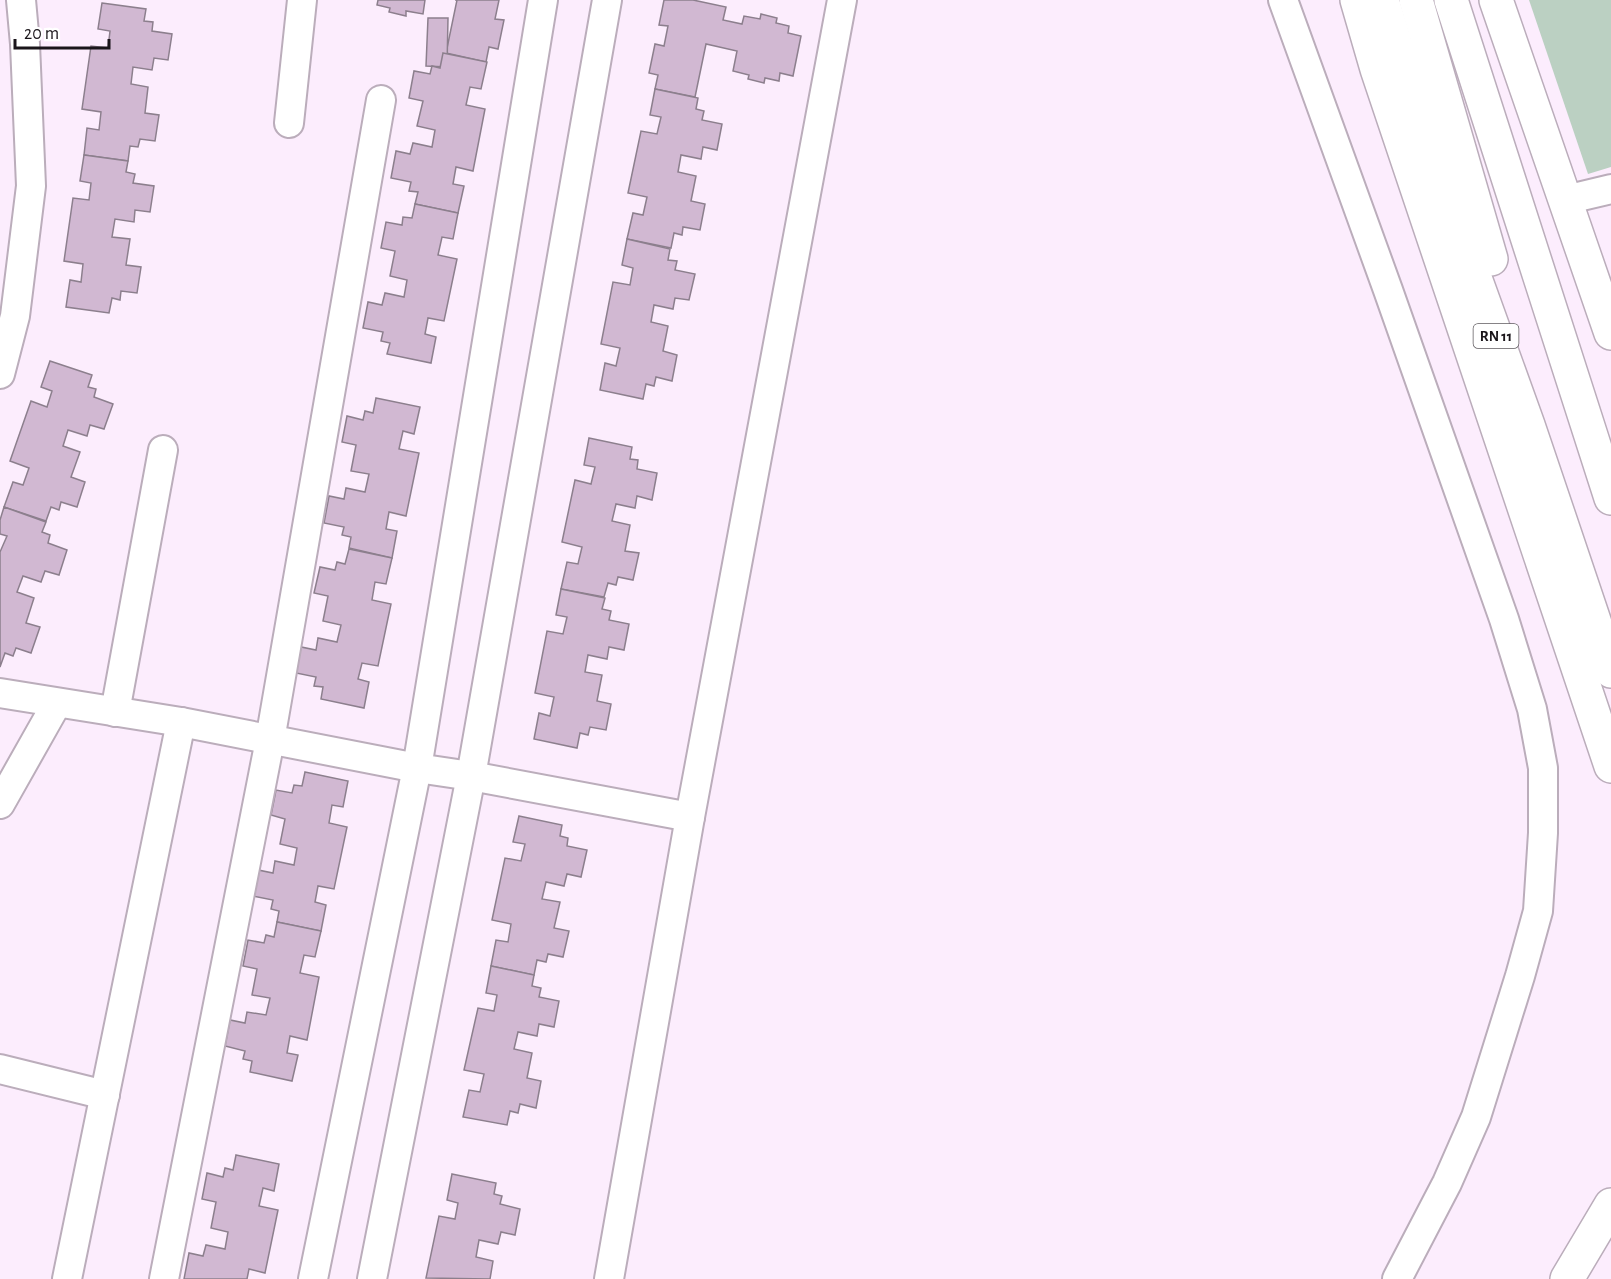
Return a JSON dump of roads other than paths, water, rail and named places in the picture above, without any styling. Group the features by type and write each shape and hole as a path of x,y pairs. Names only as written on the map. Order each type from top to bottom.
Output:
{"main road":[{"path":"1357,0 1377,69 1611,766"},
{"name":"RN 11","path":"1382,0 1422,131 1532,436 1611,671"},
{"name":"RN 11","path":"1416,0 1478,218 1611,613"},
{"path":"1451,0 1611,498"},
{"path":"1496,0 1611,333"},
{"path":"1567,1279 1611,1205"}],"street":[{"path":"0,374 15,316 31,186 21,0"},
{"path":"289,123 302,0"},
{"path":"313,1279 417,768 543,0"},
{"path":"372,1279 471,776 607,0"},
{"path":"609,1279 690,817 842,0"},
{"path":"1283,0 1504,619 1532,709 1543,768 1543,832 1538,911 1520,976 1476,1117 1447,1184 1397,1279"},
{"path":"164,1279 270,740 381,100"},
{"path":"1565,201 1611,189"},
{"path":"115,712 163,450"},
{"path":"0,693 181,722 417,768 690,817"},
{"path":"0,804 57,703"},
{"path":"67,1279 181,722"},
{"path":"0,1069 105,1095"}]}
